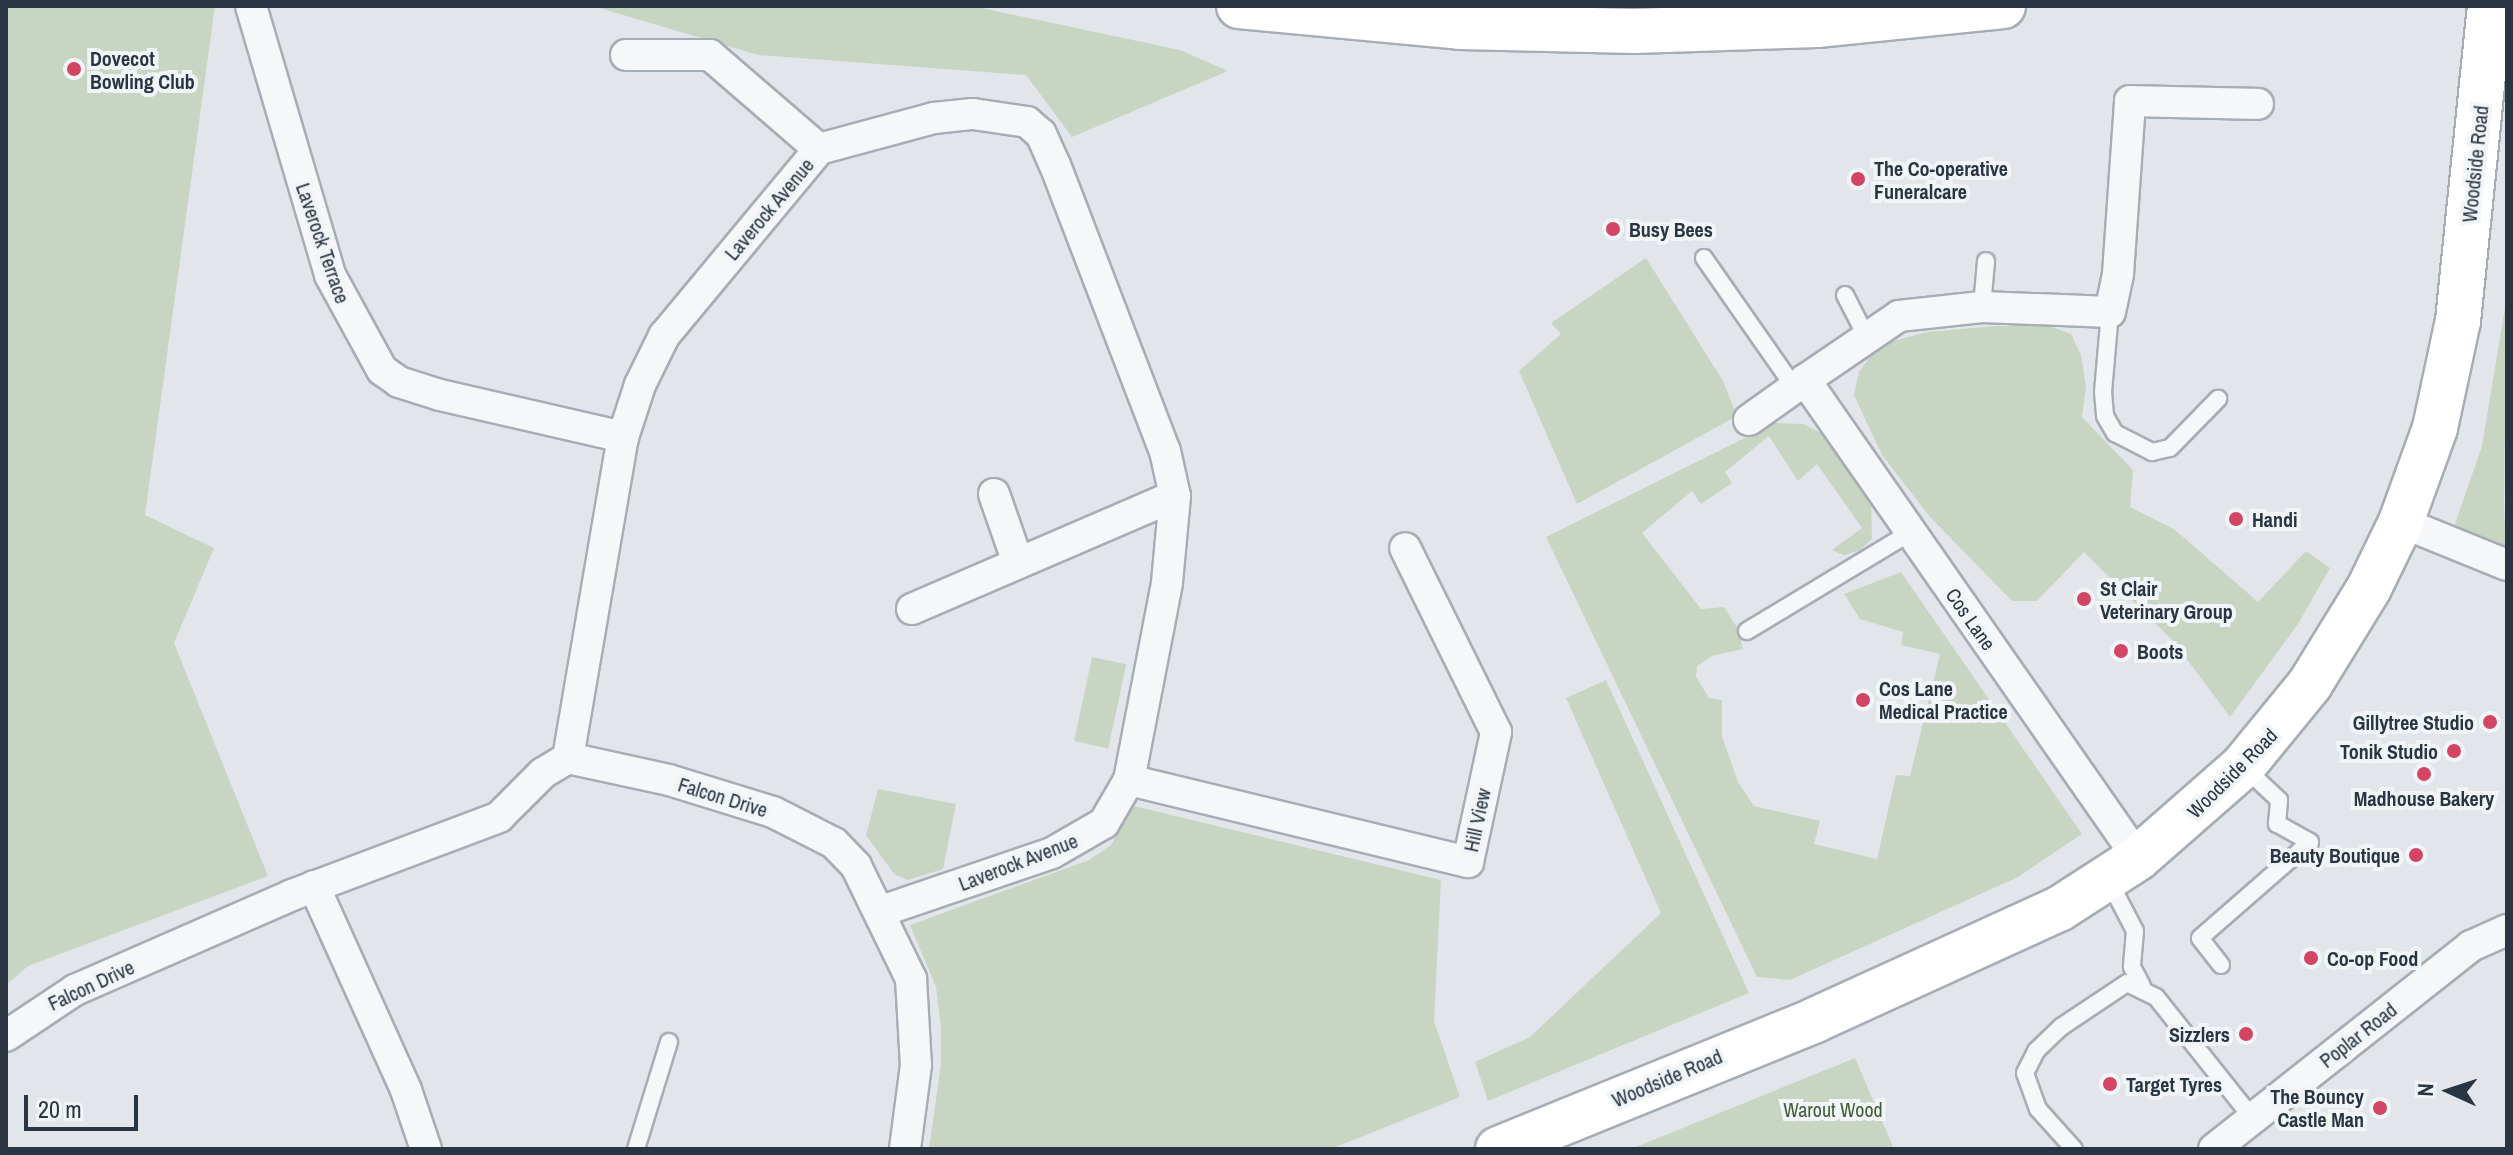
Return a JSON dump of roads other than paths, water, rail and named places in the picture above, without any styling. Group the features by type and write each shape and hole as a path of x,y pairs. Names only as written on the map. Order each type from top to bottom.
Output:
{"main road":[{"path":"1239,6 1460,27 1634,31 1817,25 2003,6"},
{"name":"Woodside Road","path":"1498,1149 1739,1048 1815,1020 2059,909 2123,869 2243,766 2336,646 2401,522 2435,428 2458,321 2490,6"}],"street":[{"name":"Laverock Terrace","path":"251,6 330,275 382,370 399,382 440,395 623,437"},
{"path":"626,55 710,55 819,149"},
{"path":"1749,420 1899,316 1982,307 2110,312 2118,274 2130,101 2258,104"},
{"name":"Laverock Avenue","path":"568,758 623,437 640,385 664,336 819,149 934,118 973,114 1027,122 1041,134 1165,451 1175,496 1167,583 1129,780 1104,823 1080,840 882,911"},
{"name":"Cos Lane","path":"1799,384 1911,532 2123,869"},
{"path":"994,494 1018,563"},
{"path":"912,609 1175,496"},
{"path":"2401,522 2507,565"},
{"name":"Hill View","path":"1129,780 1468,862 1496,732 1405,548"},
{"name":"Falcon Drive","path":"6,1036 75,990 314,886 499,817 543,773 568,758 669,780 803,825 834,843 856,866 882,911 911,979 917,1025 905,1149"},
{"path":"314,886 400,1077 426,1149"},
{"name":"Poplar Road","path":"2214,1149 2471,946 2507,930"}],"lane":[{"path":"1704,258 1799,384"},
{"path":"1982,307 1986,261"},
{"path":"1845,295 1866,336"},
{"path":"2110,312 2103,392 2105,416 2115,433 2152,452 2170,448 2218,399"},
{"path":"1747,631 1911,532"},
{"path":"2221,965 2200,938 2310,842 2277,824 2279,800 2243,766"},
{"path":"2123,869 2135,931 2132,967 2142,986 2156,997 2253,1119"},
{"path":"2074,1149 2038,1109 2025,1073 2036,1051 2061,1027 2127,983 2142,986"},
{"path":"636,1149 669,1042"}],"place":[{"name":"Dovecot Bowling Club","path":"74,69"},
{"name":"The Co-operative Funeralcare","path":"1858,179"},
{"name":"Busy Bees","path":"1613,229"},
{"name":"Handi","path":"2236,519"},
{"name":"St Clair Veterinary Group","path":"2084,599"},
{"name":"Boots","path":"2121,651"},
{"name":"Cos Lane Medical Practice","path":"1863,700"},
{"name":"Gillytree Studio","path":"2490,722"},
{"name":"Tonik Studio","path":"2454,751"},
{"name":"Madhouse Bakery","path":"2424,774"},
{"name":"Beauty Boutique","path":"2416,855"},
{"name":"Co-op Food","path":"2311,958"},
{"name":"Sizzlers","path":"2246,1034"},
{"name":"Target Tyres","path":"2110,1084"},
{"name":"The Bouncy Castle Man","path":"2380,1108"}],"park label":[{"name":"Warout Wood","path":"1833,1109"}]}
